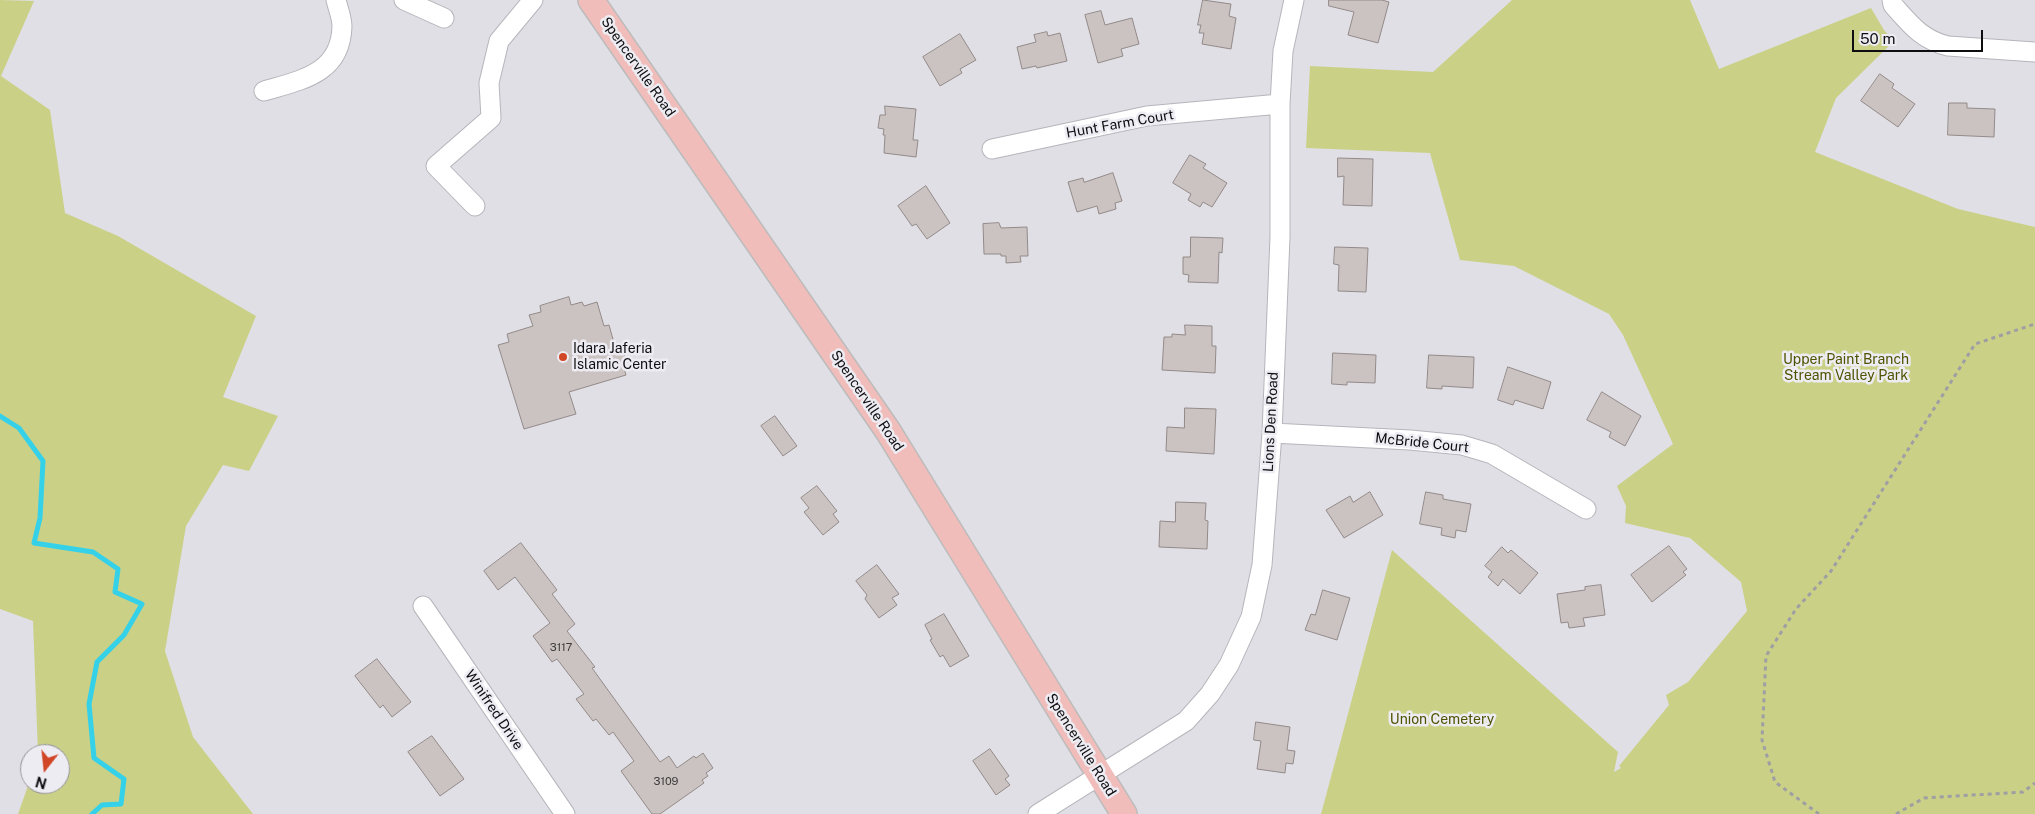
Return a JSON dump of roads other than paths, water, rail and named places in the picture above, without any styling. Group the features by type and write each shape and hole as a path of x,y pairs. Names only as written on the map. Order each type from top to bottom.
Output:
{"main road":[{"name":"Spencerville Road","path":"591,0 888,431 1098,775 1124,814"}],"street":[{"path":"264,91 309,78 331,62 338,49 342,25 336,0"},
{"path":"404,0 444,18"},
{"path":"475,206 436,166 491,118 489,83 499,41 533,0"},
{"name":"Lions Den Road","path":"1038,814 1186,721 1210,694 1229,665 1251,617 1262,565 1272,433 1280,237 1280,104 1283,51 1294,0"},
{"path":"1892,0 1893,6 1917,33 1936,44 2035,52"},
{"name":"Hunt Farm Court","path":"992,149 1147,116 1280,104"},
{"name":"McBride Court","path":"1272,433 1410,440 1462,445 1492,454 1586,509"},
{"name":"Winifred Drive","path":"423,606 565,814"}],"waterway":[{"path":"0,416 19,428 43,461 40,518 34,543 93,552 118,569 115,592 142,604 124,635 97,662 89,704 94,758 124,779 121,804 102,805 92,814"}],"place":[{"name":"Idara Jaferia Islamic Center","path":"563,357"}],"park label":[{"name":"Upper Paint Branch Stream Valley Park","path":"1846,368"},
{"name":"Union Cemetery","path":"1442,720"}]}
